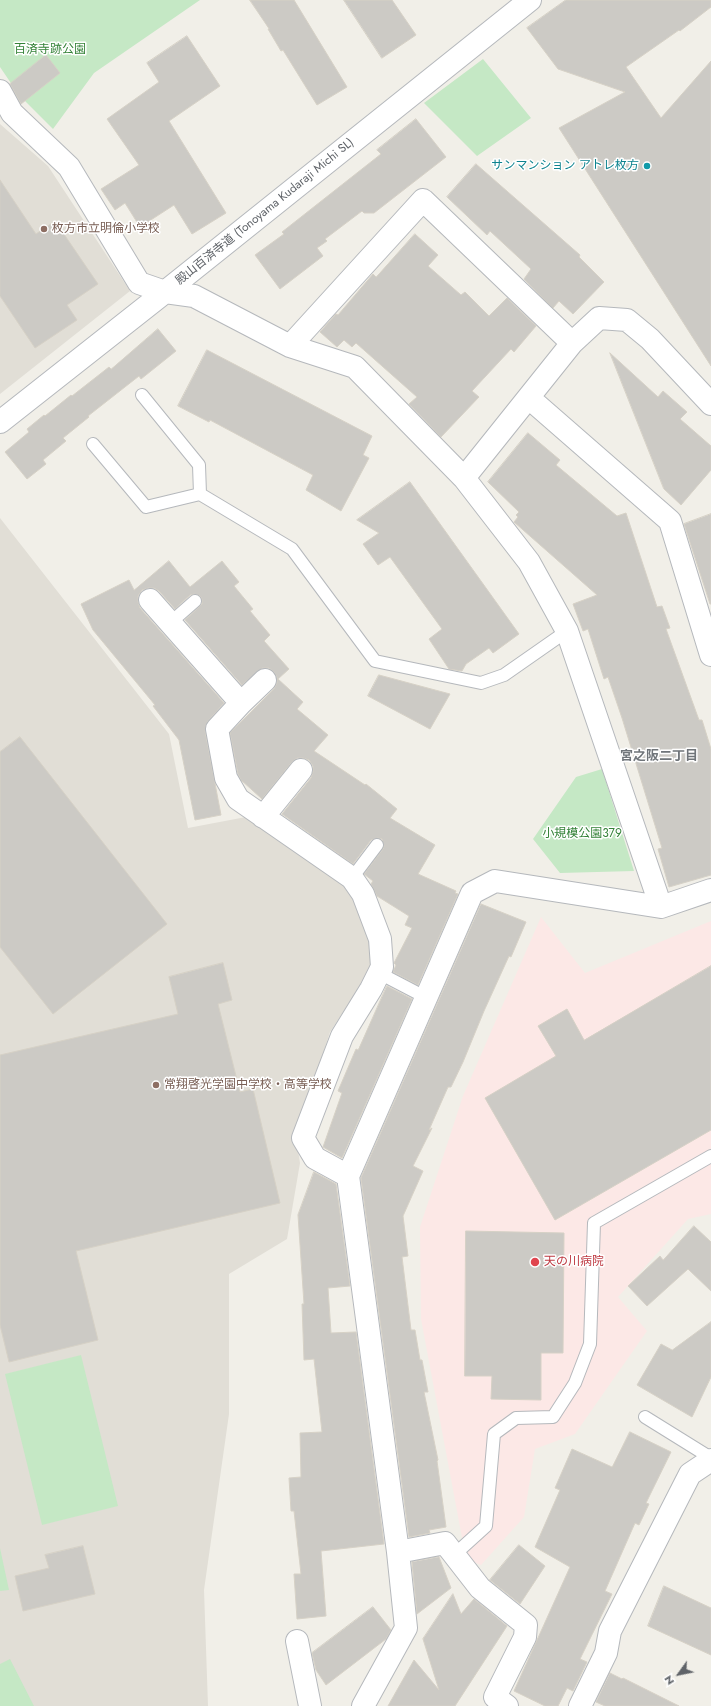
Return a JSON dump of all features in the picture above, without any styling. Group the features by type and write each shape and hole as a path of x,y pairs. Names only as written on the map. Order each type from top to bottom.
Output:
{"street":[{"name":"殿山百済寺道 (Tonoyama Kudaraji Michi SL)","path":"0,422 530,0"},
{"path":"0,91 12,112 69,167 139,283 165,292 194,296 290,346 355,367 464,478 529,562 575,648 661,907"},
{"path":"290,346 423,200 572,343"},
{"path":"464,478 572,343 599,318 627,320 650,339 711,404"},
{"path":"529,398 670,522 711,655"},
{"path":"150,600 241,703"},
{"path":"265,680 217,729 226,778 238,799 263,818 352,878 363,894 380,939 382,967 342,1036 303,1138 315,1158 348,1176"},
{"path":"263,818 301,770"},
{"path":"363,1706 406,1628 398,1552 348,1176 472,893 495,881 661,907 711,890"},
{"path":"580,1706 606,1653 610,1631 690,1474 711,1459"},
{"path":"398,1552 445,1543 480,1588 526,1625 525,1637 494,1697 507,1706"},
{"path":"297,1641 310,1706"}],"lane":[{"path":"142,395 199,465 200,494"},
{"path":"93,444 146,507 200,494 292,548 375,661 481,683 504,675 567,631"},
{"path":"170,623 195,601"},
{"path":"352,878 377,845"},
{"path":"379,973 427,998"},
{"path":"454,1555 486,1526 494,1434 516,1418 553,1417 575,1383 590,1344 594,1223 711,1156"},
{"path":"645,1417 711,1459"}],"shaded area":[{"name":"枚方市立明倫小学校","path":"0,124 48,166 130,291 0,394"},
{"name":"常翔啓光学園中学校・高等学校","path":"0,518 169,734 188,828 246,817 341,879 356,900 373,945 370,971 330,1032 296,1138 300,1163 287,1239 229,1274 229,1414 204,1590 208,1706 0,1706"},
{"name":"天の川病院","path":"541,917 585,973 711,921 711,1214 688,1219 618,1297 647,1331 575,1434 535,1449 524,1517 481,1565 466,1559 421,1319 420,1227 463,1096"}],"green space":[{"name":"百済寺跡公園","path":"0,0 200,0 94,73 53,129 19,95 0,67"},
{"path":"483,59 531,118 477,156 424,103"},
{"name":"小規模公園379","path":"602,769 634,871 560,873 533,839 576,777"},
{"path":"81,1355 118,1506 42,1525 5,1374"},
{"path":"0,1548 9,1590 0,1591"},
{"path":"10,1659 34,1706 0,1706 0,1664"}],"building":[{"path":"250,0 294,0 347,87 317,105 283,50 281,51"},
{"path":"344,0 392,0 416,35 382,58"},
{"path":"566,0 711,0 711,7 680,31 679,30 626,67 661,118 711,61 711,366 559,128 625,92 558,69 527,28"},
{"path":"187,36 220,86 169,121 226,213 192,234 174,205 140,227 125,203 115,210 101,189 139,165 107,119 159,82 147,63"},
{"path":"46,55 60,73 21,104 10,84"},
{"path":"416,119 446,157 374,213 364,213 362,211 325,239 327,241 317,248 323,256 280,289 255,255 284,234 282,232 381,154 377,150"},
{"path":"476,164 580,255 579,257 604,282 573,314 559,301 553,308 524,279 531,269 490,231 487,235 447,197"},
{"path":"0,180 36,234 55,221 98,284 67,305 77,320 35,348 0,296"},
{"path":"415,234 438,255 428,266 461,295 465,292 489,316 507,298 536,326 514,352 511,349 472,391 479,397 441,437 409,404 417,397 356,343 352,347 344,340 337,347 320,332 336,314 338,315 373,274 376,277"},
{"path":"158,329 176,351 141,379 139,376 88,416 89,417 63,438 66,441 43,460 46,464 27,479 5,452 29,432 27,429 44,415 45,416 109,367 111,369"},
{"path":"207,350 372,436 363,455 369,458 341,511 306,490 313,475 210,420 209,422 178,406"},
{"path":"610,353 658,397 663,391 687,412 680,419 711,446 711,470 681,505 664,489"},
{"path":"528,433 560,460 556,465 617,516 626,513 657,607 662,606 670,628 666,629 699,720 702,720 711,749 711,875 669,887 658,849 662,848 622,718 608,677 604,679 588,629 583,631 573,604 597,595 514,522 518,517 516,515 519,512 488,482"},
{"path":"410,482 519,634 493,653 489,648 466,664 462,671 449,669 429,639 442,629 390,557 378,565 363,544 379,533 357,520"},
{"path":"711,514 711,604 710,604 684,524"},
{"path":"169,561 190,587 222,561 239,582 234,586 253,609 250,611 270,635 264,641 289,669 278,679 303,702 297,709 328,735 314,751 365,785 366,784 397,809 390,818 435,845 418,874 456,891 455,893 458,894 418,985 393,972 396,965 394,963 412,928 405,925 409,916 377,896 371,884 373,881 364,874 383,849 384,846 382,839 378,838 371,840 353,864 282,814 311,778 313,766 309,760 297,758 292,762 262,799 241,780 238,774 230,733 274,689 277,683 277,677 274,672 269,668 262,668 242,685 185,620 202,604 202,599 200,596 194,594 190,595 175,609 159,591 154,588 148,588 142,590 138,596 140,608 224,703 208,721 205,731 221,815 195,820 179,740 153,706 155,705 93,630 81,604 129,580 134,590"},
{"path":"379,675 450,694 430,729 368,696"},
{"path":"20,737 167,924 53,1014 0,947 0,752"},
{"path":"481,904 526,922 511,957 509,956 484,1011 463,1062 451,1087 448,1087 429,1130 432,1128 413,1166 423,1171 403,1216 408,1256 402,1257 411,1330 415,1330 420,1360 422,1360 428,1392 424,1392 438,1460 446,1527 429,1530 430,1533 409,1537 361,1178"},
{"path":"223,963 232,1000 218,1004 240,1092 253,1089 280,1203 76,1251 98,1340 9,1362 0,1325 0,1055 178,1014 169,977"},
{"path":"711,966 711,1130 555,1220 485,1098 556,1056 538,1026 567,1009 584,1040"},
{"path":"387,986 412,999 342,1158 323,1147 342,1093 338,1091 356,1049 358,1050"},
{"path":"314,1172 336,1184 350,1286 328,1288 331,1333 356,1332 384,1544 321,1551 326,1616 297,1619 294,1574 301,1574 294,1511 291,1511 289,1478 301,1477 300,1433 322,1432 314,1359 304,1360 302,1304 304,1304 298,1215"},
{"path":"694,1226 711,1242 711,1291 688,1269 647,1306 628,1286 660,1256 663,1260"},
{"path":"466,1231 564,1233 563,1353 541,1353 541,1400 491,1399 492,1376 465,1376"},
{"path":"711,1322 711,1377 692,1417 637,1385 661,1344 672,1350"},
{"path":"630,1432 671,1452 646,1503 649,1504 639,1525 635,1523 605,1591 612,1594 580,1659 587,1662 573,1691 567,1688 558,1706 545,1706 514,1691 570,1567 535,1547 560,1490 555,1488 572,1449 612,1467"},
{"path":"519,1545 545,1566 520,1604 490,1580"},
{"path":"83,1546 95,1594 23,1611 15,1576 49,1568 45,1555"},
{"path":"439,1557 451,1588 417,1614 412,1562"},
{"path":"664,1586 711,1608 711,1655 648,1626"},
{"path":"453,1594 461,1614 474,1599 507,1626 455,1706 388,1706 414,1660 439,1690 423,1639"},
{"path":"373,1607 391,1630 386,1639 326,1685 316,1670 312,1653"},
{"path":"610,1673 679,1706 605,1706 596,1702"}],"place":[{"name":"サンマンション アトレ枚方","path":"647,166"},
{"name":"枚方市立明倫小学校","path":"44,229"},
{"name":"常翔啓光学園中学校・高等学校","path":"156,1085"},
{"name":"天の川病院","path":"535,1262"}],"district":[{"name":"宮之阪二丁目","path":"659,757"}]}
